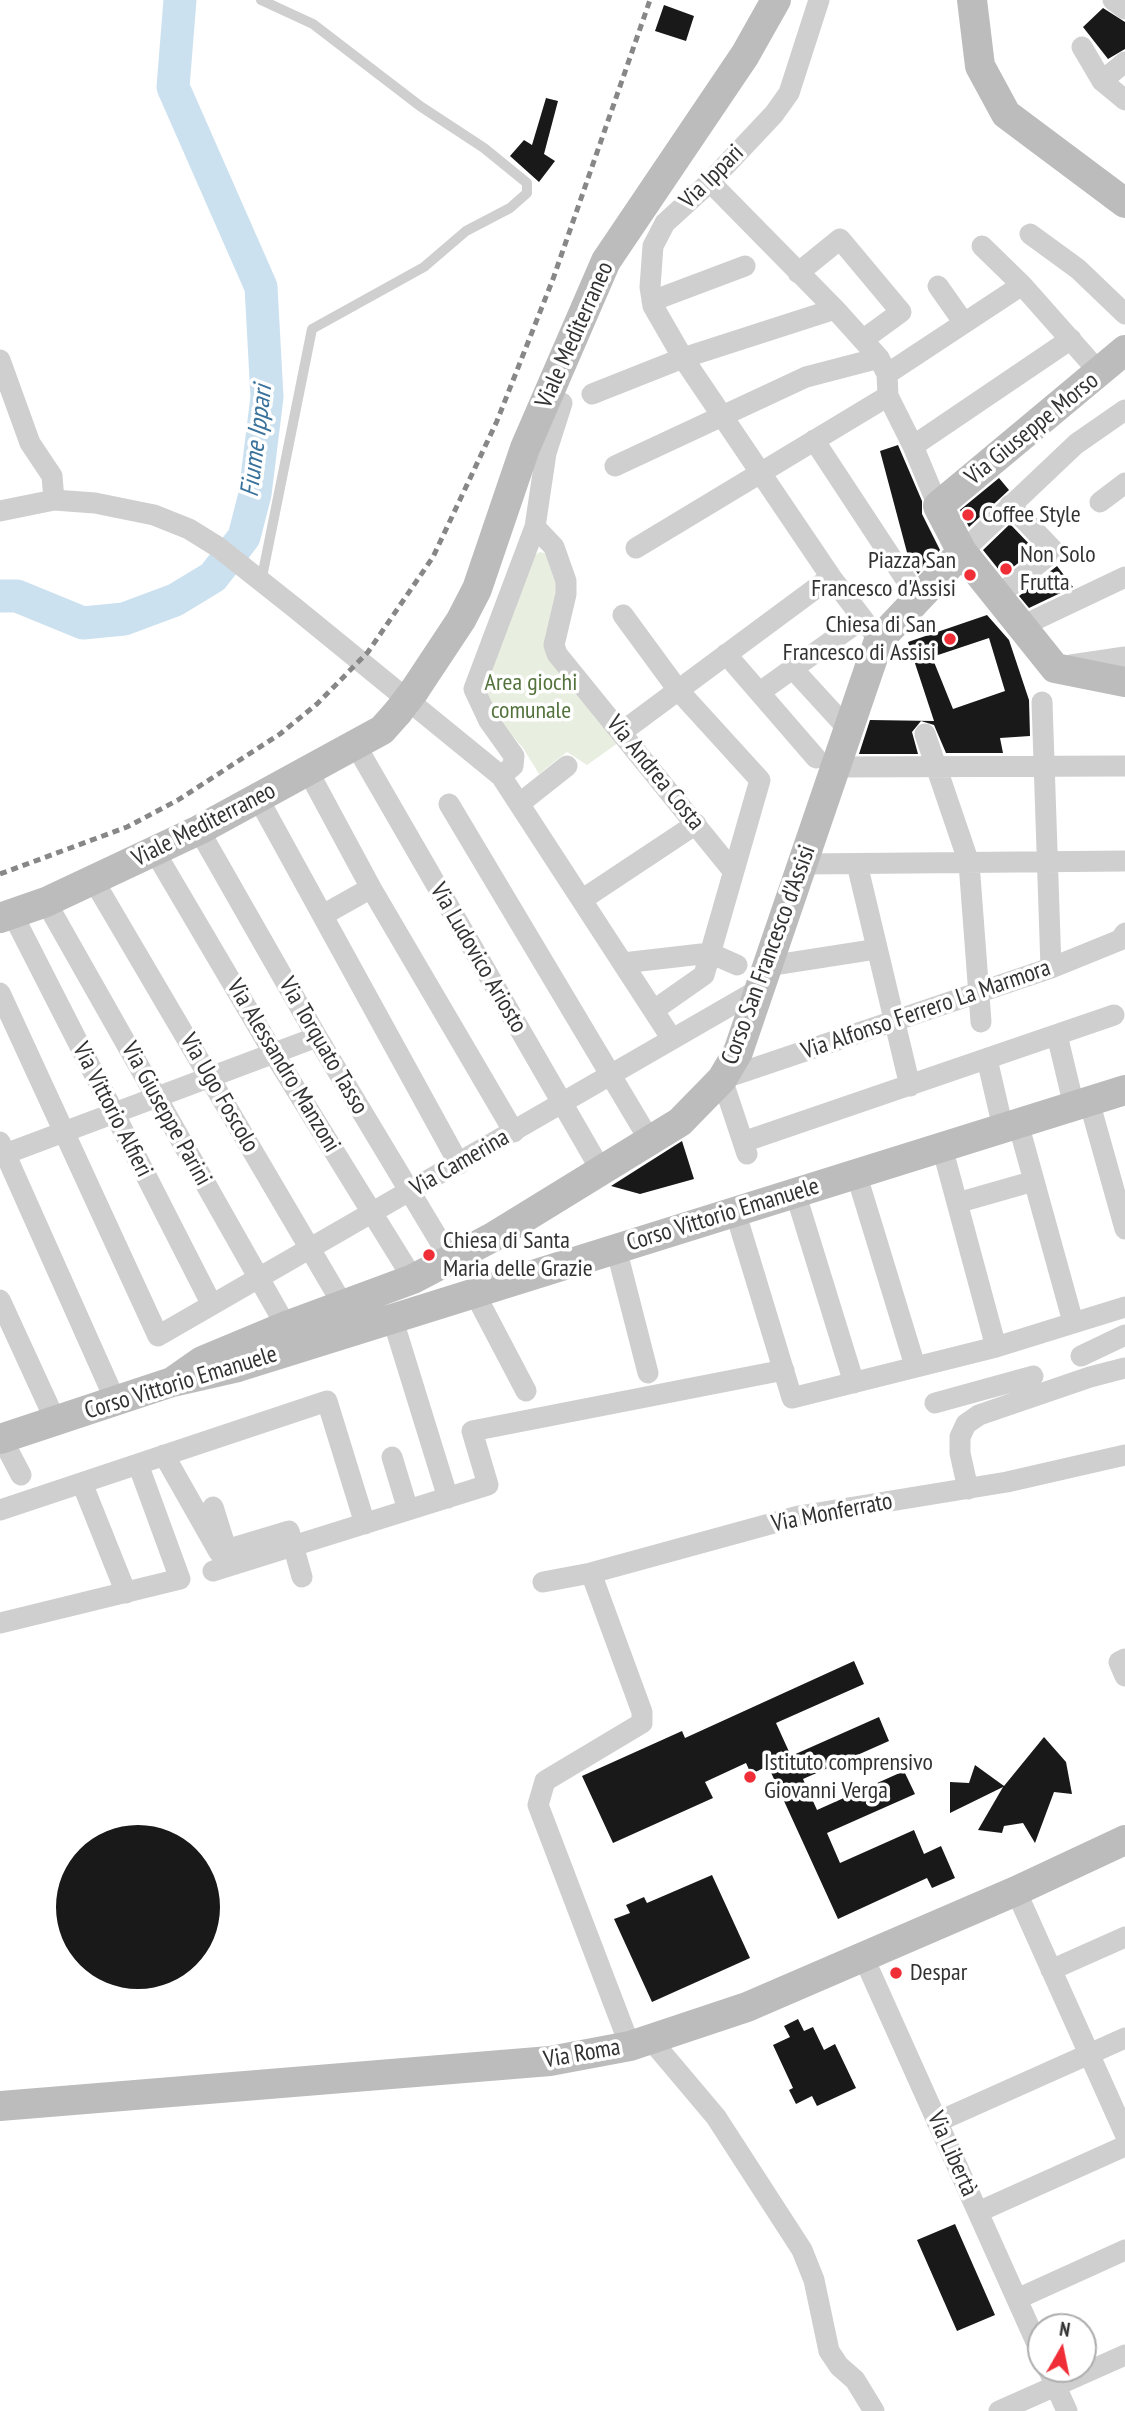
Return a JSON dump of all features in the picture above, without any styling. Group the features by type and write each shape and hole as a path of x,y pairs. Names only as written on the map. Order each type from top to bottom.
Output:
{"street":[{"name":"Viale Mediterraneo","path":"6,916 46,902 155,852 382,730 406,701 461,621 477,589 535,450 606,261 746,55 776,0"},
{"name":"Via Ippari","path":"819,0 789,93 774,114 710,182 665,223 653,246 650,261 652,301 683,358 762,471 831,577 870,630"},
{"path":"972,0 980,66 1006,114 1125,203"},
{"path":"1113,0 1125,9"},
{"path":"1082,47 1102,81 1125,100"},
{"path":"1102,81 1125,62"},
{"path":"710,182 864,339 883,366 888,396 961,554 999,595 1055,668 1125,682"},
{"path":"1031,234 1078,269 1125,314"},
{"path":"798,273 840,239 901,312 864,339"},
{"path":"982,246 1022,285 1100,373"},
{"path":"652,301 745,266"},
{"path":"615,466 806,377 883,366 964,323 1022,285"},
{"path":"938,286 964,323"},
{"path":"592,394 683,358 835,309"},
{"path":"913,446 1071,339"},
{"name":"Via Giuseppe Morso","path":"938,506 1125,350"},
{"path":"0,360 30,443 52,476 54,500"},
{"path":"636,548 888,396"},
{"path":"502,776 513,766 514,756 489,721 474,690 535,527 535,450 562,403"},
{"path":"961,554 1076,444 1125,410"},
{"path":"814,440 918,598"},
{"path":"1100,502 1125,483"},
{"path":"0,511 54,500 95,503 154,514 190,529 218,548 502,776 672,1039"},
{"path":"999,595 1054,551 1010,505"},
{"name":"Via Andrea Costa","path":"535,527 554,547 566,581 566,594 554,645 557,654 733,871"},
{"name":"Corso San Francesco d'Assisi","path":"172,1382 202,1361 286,1326 413,1279 451,1260 602,1172 680,1122 722,1079 738,1052 804,864 826,763 848,729 870,630 918,598 961,554"},
{"path":"622,732 831,577"},
{"path":"1022,626 1125,577"},
{"path":"623,615 678,690 760,780 704,975 654,1010"},
{"path":"760,692 793,669 870,630"},
{"path":"726,654 826,763 937,768 1125,766"},
{"path":"1055,668 1125,657"},
{"path":"793,669 848,729"},
{"path":"1042,702 1051,968"},
{"path":"925,734 969,863 981,1022"},
{"name":"Via Ludovico Ariosto","path":"355,744 602,1172"},
{"path":"519,804 567,766"},
{"path":"308,771 371,888 514,1132"},
{"path":"258,798 459,1164"},
{"path":"449,804 650,1141"},
{"path":"583,900 696,824"},
{"name":"Via Torquato Tasso","path":"199,830 317,1037 451,1260"},
{"name":"Via Alessandro Manzoni","path":"155,852 274,1054 413,1279"},
{"path":"804,864 1125,861"},
{"path":"857,864 910,1086"},
{"name":"Via Ugo Foscolo","path":"94,881 343,1305"},
{"path":"323,915 371,888"},
{"name":"Via Giuseppe Parini","path":"46,902 286,1326"},
{"name":"Via Vittorio Alfieri","path":"6,916 114,1113 212,1305"},
{"name":"Via Alfonso Ferrero La Marmora","path":"722,1079 1051,968 1120,940 1125,933"},
{"path":"764,977 877,949"},
{"path":"623,963 709,953 737,965"},
{"name":"Via Camerina","path":"64,1132 158,1336 561,1105 672,1039 764,977"},
{"path":"0,993 64,1132"},
{"path":"722,1079 745,1148 910,1086 1114,1015"},
{"path":"1057,1035 1125,1229"},
{"path":"116,1402 2,1150 64,1132 317,1037"},
{"path":"987,1059 1034,1181 1073,1322"},
{"name":"Corso Vittorio Emanuele","path":"0,1438 56,1422 172,1382 238,1367 1125,1090"},
{"path":"942,1147 996,1347"},
{"path":"856,1173 912,1356"},
{"path":"957,1203 1034,1181"},
{"path":"795,1192 854,1383"},
{"path":"736,1211 792,1398 996,1347 1125,1307"},
{"path":"616,1248 649,1373"},
{"path":"474,1292 526,1391"},
{"path":"0,1300 56,1422"},
{"path":"392,1317 448,1498"},
{"path":"1081,1356 1125,1335"},
{"path":"968,1489 960,1453 960,1437 966,1424 979,1415 1090,1377 1125,1368"},
{"path":"213,1571 488,1485 472,1431 784,1370"},
{"path":"935,1403 1033,1376"},
{"path":"0,1510 327,1401 365,1524"},
{"path":"0,1438 22,1475"},
{"path":"164,1455 219,1552 289,1531 302,1577"},
{"name":"Via Monferrato","path":"542,1582 591,1573 799,1516 968,1489 1125,1455"},
{"path":"392,1457 408,1510"},
{"path":"0,1623 180,1579 138,1464"},
{"path":"82,1483 126,1593"},
{"path":"213,1507 226,1550"},
{"path":"591,1573 642,1712 642,1723 545,1782 538,1805 640,2043 716,2117 802,2250 814,2280 829,2351 839,2366 855,2380 874,2411"},
{"path":"1125,1659 1119,1662 1125,1676"},
{"name":"Via Roma","path":"0,2106 550,2061 640,2043 747,2007 1016,1891 1125,1840"},
{"path":"1016,1891 1125,2134"},
{"path":"1051,1970 1125,1937"},
{"name":"Via Libertà","path":"863,1956 1027,2322"},
{"path":"937,2122 1125,2038"},
{"path":"978,2212 1125,2146"},
{"path":"1017,2299 1125,2250"},
{"path":"1097,2363 1125,2355"},
{"path":"999,2411 1043,2383"},
{"path":"1055,2383 1067,2411"}],"lane":[{"path":"254,577 313,329 424,267 466,231 510,208 527,193 527,183 484,148 420,106 313,24 261,0"}],"green space":[{"name":"Area giochi comunale","path":"540,552 549,554 558,579 547,646 618,743 587,765 567,752 539,774 523,748 497,718 483,688 533,556"}],"building":[{"path":"664,5 694,16 686,41 655,31"},
{"path":"1103,8 1125,22 1125,49 1108,59 1083,27"},
{"path":"546,98 558,101 544,154 555,161 539,182 510,156 524,140 532,145"},
{"path":"898,445 922,501 922,514 940,550 918,574 909,560 880,451"},
{"path":"999,478 1009,490 969,527 960,510"},
{"path":"1010,524 1035,550 1003,575 983,550"},
{"path":"1057,566 1073,587 1029,608 1019,596"},
{"path":"987,615 1009,640 1029,700 1030,736 1000,738 1003,753 946,753 934,725 921,721 912,732 918,754 859,754 870,720 934,721 908,642","holes":["989,638 1005,691 953,709 932,657"]},
{"path":"682,1141 694,1179 640,1194 611,1186"},
{"path":"854,1661 864,1684 776,1723 791,1756 879,1717 889,1741 803,1779 817,1810 904,1771 915,1794 827,1833 840,1863 914,1830 924,1854 941,1846 955,1878 932,1888 927,1878 838,1919 768,1766 751,1774 746,1763 705,1782 713,1798 613,1843 582,1776 682,1731 685,1738"},
{"path":"1044,1737 1066,1762 1072,1794 1054,1792 1035,1843 1023,1823 1004,1826 1002,1833 978,1830 1003,1787 950,1813 950,1782 969,1783 975,1765 1004,1786"},
{"path":"138,1825 169,1831 196,1849 214,1876 220,1907 214,1938 196,1965 169,1983 138,1989 107,1983 80,1965 62,1938 56,1907 62,1876 80,1849 107,1831"},
{"path":"712,1875 750,1958 652,2002 614,1919 630,1913 626,1905 644,1897 647,1903"},
{"path":"798,2019 804,2031 813,2027 824,2050 835,2044 856,2088 817,2106 812,2096 796,2104 789,2090 793,2088 773,2045 790,2037 784,2026"},
{"path":"955,2224 995,2315 957,2331 917,2240"}],"waterway":[{"name":"Fiume Ippari","path":"0,596 17,596 83,623 124,619 175,600 213,577 244,537 255,494 267,397 261,287 173,87 180,0"}],"railway":[{"path":"0,874 127,827 178,800 280,734 317,704 368,652 433,557 497,421 553,279 650,0"}],"place":[{"name":"Coffee Style","path":"968,515"},
{"name":"Non Solo Frutta","path":"1006,569"},
{"name":"Piazza San Francesco d'Assisi","path":"970,575"},
{"name":"Chiesa di San Francesco di Assisi","path":"950,639"},
{"name":"Chiesa di Santa Maria delle Grazie","path":"429,1255"},
{"name":"Istituto comprensivo Giovanni Verga","path":"750,1777"},
{"name":"Despar","path":"896,1973"}]}
